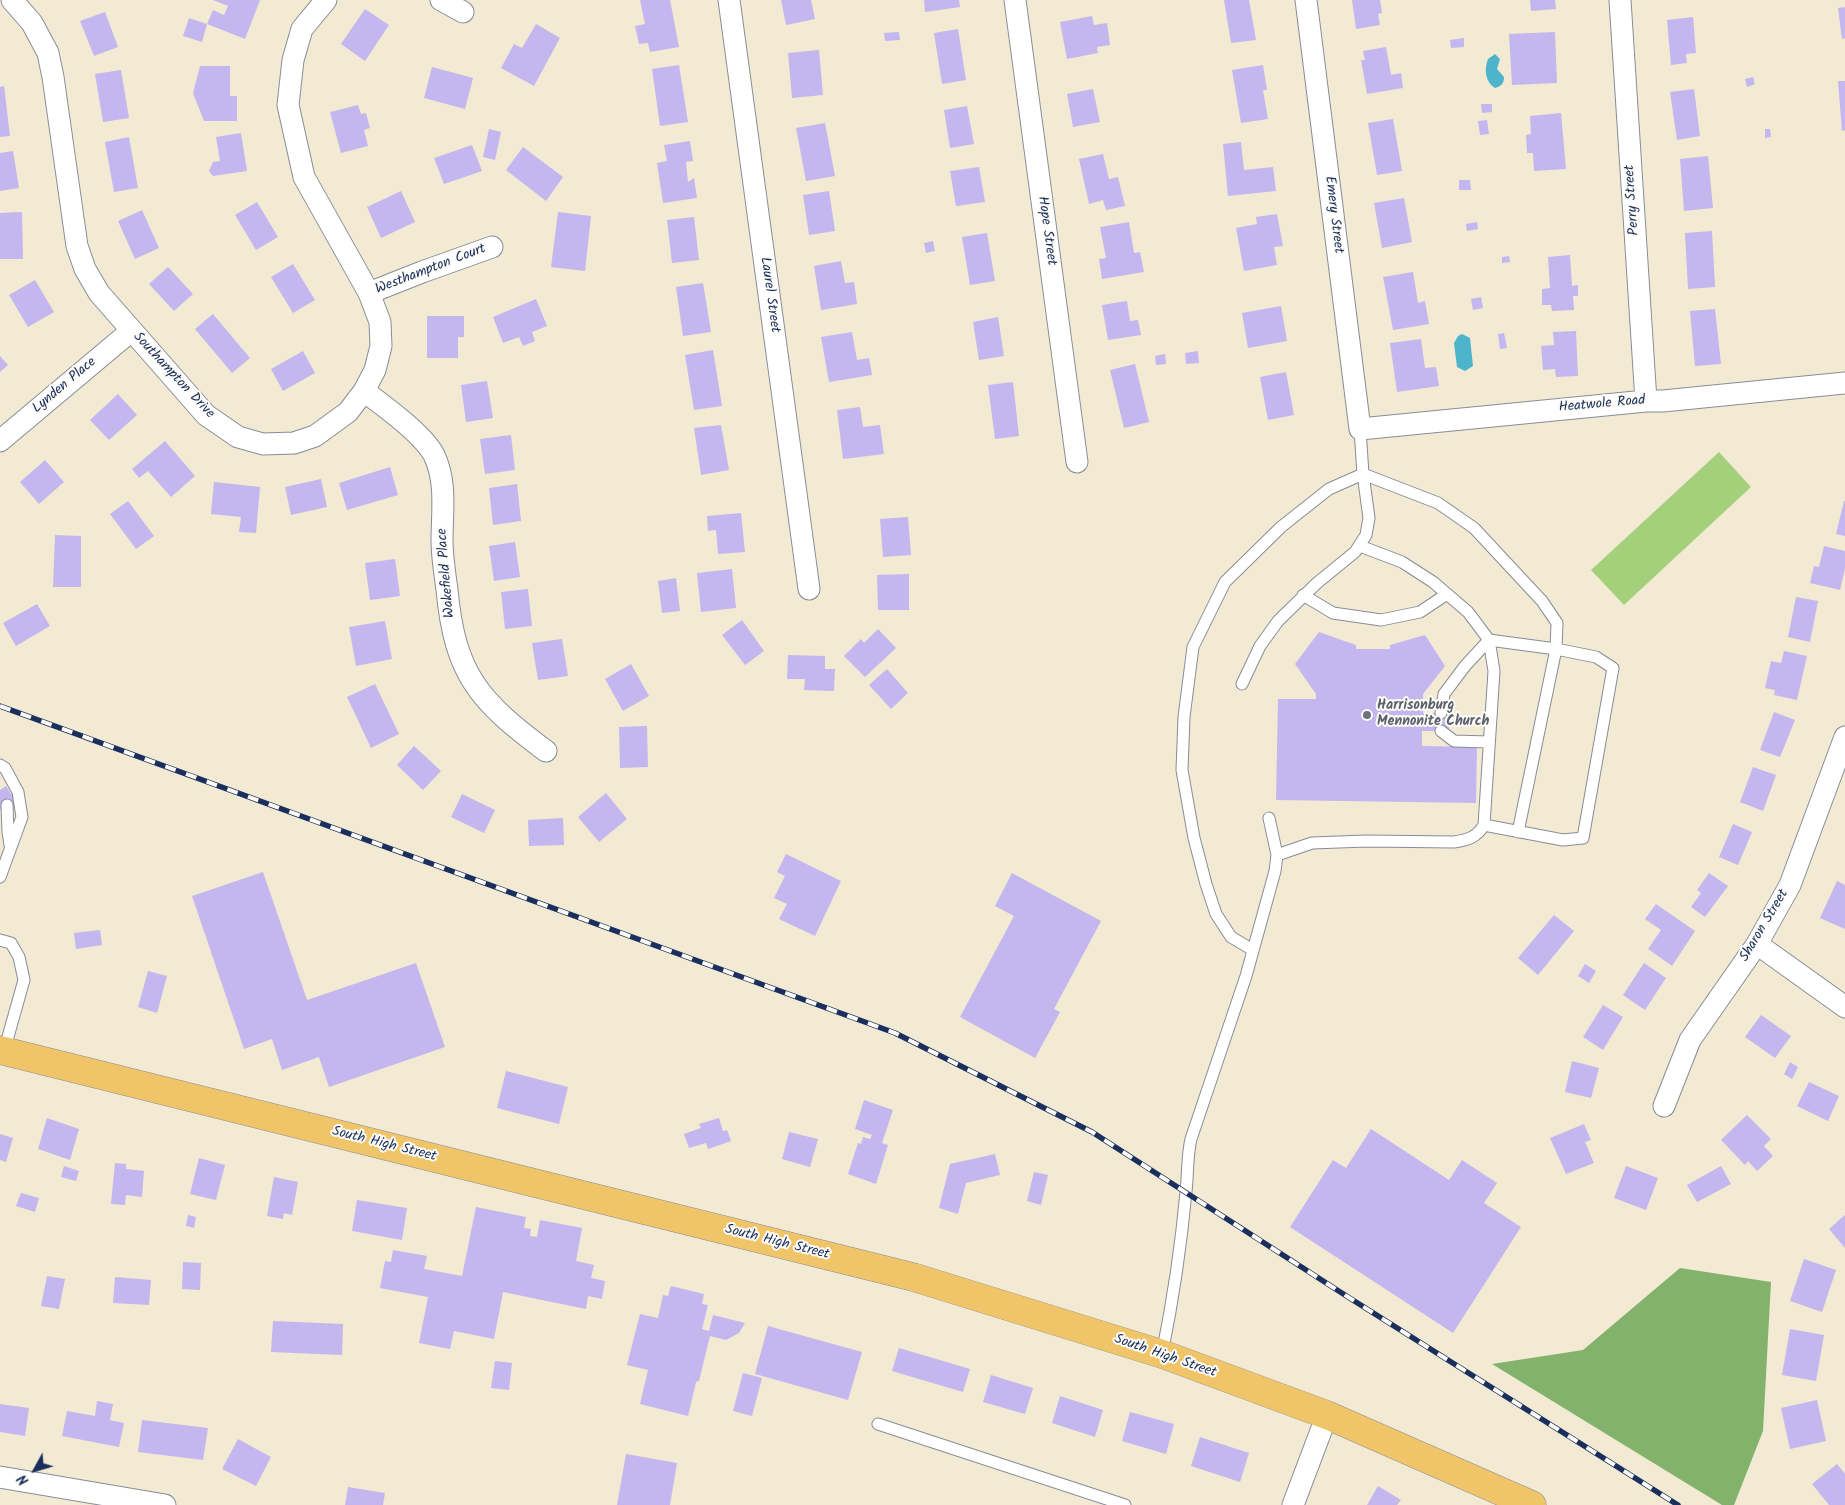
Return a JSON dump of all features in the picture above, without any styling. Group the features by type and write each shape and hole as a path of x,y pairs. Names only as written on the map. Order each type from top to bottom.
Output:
{"main road":[{"name":"South High Street","path":"2,1050 913,1277 1162,1354 1327,1415 1532,1505"}],"street":[{"name":"Southampton Drive","path":"12,0 32,24 48,53 77,246 85,269 99,293 206,415 238,437 263,444 294,443 315,436 348,412 364,391 375,370 381,346 380,322 369,293 304,177 288,105 293,60 302,29 326,0"},
{"path":"441,0 463,12"},
{"name":"Laurel Street","path":"729,0 810,589"},
{"name":"Hope Street","path":"1015,0 1077,462"},
{"name":"Emery Street","path":"1306,0 1360,429"},
{"name":"Perry Street","path":"1620,0 1646,401"},
{"name":"Westhampton Court","path":"369,293 492,247"},
{"name":"Lynden Place","path":"0,441 131,331"},
{"name":"Heatwole Road","path":"1360,429 1845,383"},
{"name":"Wakefield Place","path":"364,391 399,418 431,450 439,468 442,484 442,549 448,604 454,639 467,672 488,701 508,721 546,750"},
{"name":"Sharon Street","path":"1664,1106 1690,1040 1757,944 1790,885 1845,736"},
{"path":"1757,944 1845,1007"},
{"path":"1293,1505 1327,1415"},
{"path":"0,1477 165,1505"}],"lane":[{"path":"1242,684 1254,657 1267,636 1303,595 1360,546 1369,518 1363,474 1360,429"},
{"path":"1253,950 1231,937 1216,914 1194,838 1182,770 1184,717 1193,647 1224,582 1281,527 1322,495 1363,474 1438,503 1474,528 1542,601 1557,623 1556,649 1518,832"},
{"path":"1277,855 1312,843 1366,841 1454,842 1466,840 1480,832 1484,825 1494,671 1489,640 1468,612 1408,565 1360,546"},
{"path":"1303,595 1333,612 1380,620 1420,612 1447,594"},
{"path":"1484,825 1563,840 1583,838 1613,668 1596,657 1556,649 1489,640"},
{"path":"1441,713 1444,694 1465,666 1489,640"},
{"path":"1441,731 1454,741 1488,742"},
{"path":"0,765 5,768 18,792 22,817 10,845 0,877"},
{"path":"7,805 10,845"},
{"path":"1162,1354 1176,1285 1190,1139 1242,986 1275,871 1277,855 1269,818"},
{"path":"0,940 11,943 19,957 24,980 2,1050"},
{"path":"878,1424 1125,1505"}],"green space":[{"path":"1719,452 1751,487 1624,605 1591,570"},
{"path":"1680,1268 1771,1282 1763,1431 1734,1505 1722,1505 1492,1364 1583,1350"}],"water":[{"path":"1495,54 1500,59 1497,69 1504,77 1504,81 1495,88 1487,79 1486,67 1488,59"},
{"path":"1462,334 1470,338 1473,366 1465,371 1457,367 1454,343 1458,336"}],"building":[{"path":"213,0 260,0 245,39 207,24 213,10 224,15 228,6"},
{"path":"640,0 670,0 679,47 650,52 648,43 639,44 635,26 645,24"},
{"path":"781,0 811,0 815,19 786,25"},
{"path":"924,0 959,0 960,7 925,12"},
{"path":"1224,0 1249,0 1256,40 1231,43"},
{"path":"1352,0 1380,0 1382,13 1378,14 1380,25 1356,29"},
{"path":"1530,0 1555,0 1556,9 1531,11"},
{"path":"1845,7 1845,38 1842,39 1838,8"},
{"path":"365,9 389,25 365,61 341,44"},
{"path":"105,12 118,47 94,56 80,21"},
{"path":"1092,16 1094,25 1107,23 1110,45 1097,47 1098,53 1067,59 1060,22"},
{"path":"1693,17 1696,53 1686,54 1687,63 1671,65 1667,20"},
{"path":"189,18 207,24 202,42 183,36"},
{"path":"536,24 560,38 534,86 501,68 514,44 522,48"},
{"path":"958,29 966,80 942,84 934,33"},
{"path":"899,32 900,40 885,41 884,33"},
{"path":"1555,32 1557,83 1512,85 1509,34"},
{"path":"1464,38 1464,47 1451,48 1450,40"},
{"path":"1386,47 1391,75 1401,73 1403,88 1367,94 1361,60 1365,60 1363,51"},
{"path":"819,50 823,95 792,98 788,53"},
{"path":"679,65 688,122 660,126 652,69"},
{"path":"1263,65 1267,90 1263,90 1268,119 1241,123 1232,70"},
{"path":"200,66 230,66 230,96 237,96 237,121 204,121 193,93"},
{"path":"432,67 473,78 465,109 424,98"},
{"path":"121,70 129,118 103,122 95,74"},
{"path":"1753,77 1755,84 1747,87 1745,79"},
{"path":"1838,81 1845,81 1845,130 1842,131"},
{"path":"4,86 10,136 0,137 0,87"},
{"path":"1093,89 1100,122 1073,127 1067,94"},
{"path":"1694,89 1700,136 1677,140 1670,92"},
{"path":"1481,104 1492,104 1492,112 1482,113"},
{"path":"358,105 361,114 366,113 370,128 364,130 368,146 341,153 330,112"},
{"path":"967,106 974,144 950,148 944,110"},
{"path":"1561,113 1566,169 1534,171 1533,153 1527,153 1526,135 1531,134 1530,116"},
{"path":"1393,119 1402,171 1377,175 1368,123"},
{"path":"1487,120 1489,134 1480,135 1478,121"},
{"path":"825,123 835,176 806,181 796,128"},
{"path":"489,129 501,132 495,160 483,157"},
{"path":"1765,129 1770,129 1771,137 1765,138"},
{"path":"241,133 247,171 213,176 209,171 213,162 220,161 216,137"},
{"path":"129,137 138,188 114,192 105,142"},
{"path":"690,141 693,161 686,162 688,182 694,178 697,198 663,203 657,163 667,161 664,145"},
{"path":"1241,142 1244,170 1273,167 1276,191 1228,196 1223,144"},
{"path":"472,145 482,171 444,184 434,158"},
{"path":"523,147 563,177 546,201 506,170"},
{"path":"13,151 19,188 0,191 0,153"},
{"path":"1103,154 1109,179 1118,177 1125,206 1106,210 1103,200 1089,204 1079,159"},
{"path":"1708,156 1713,208 1684,211 1680,159"},
{"path":"979,167 985,202 956,206 950,171"},
{"path":"1459,180 1470,180 1471,190 1459,190"},
{"path":"401,191 415,222 381,238 367,207"},
{"path":"829,191 835,231 809,235 803,195"},
{"path":"1404,198 1412,242 1382,248 1374,203"},
{"path":"257,202 278,237 256,250 235,215"},
{"path":"142,210 159,248 135,259 118,221"},
{"path":"22,212 23,259 0,259 0,213"},
{"path":"558,212 591,216 585,271 551,267"},
{"path":"1277,214 1283,246 1274,247 1277,265 1244,271 1236,228 1257,224 1256,217"},
{"path":"694,217 699,260 672,263 667,220"},
{"path":"1129,222 1134,253 1140,252 1144,272 1102,279 1099,259 1106,258 1100,227"},
{"path":"1477,222 1478,229 1467,231 1466,224"},
{"path":"1712,231 1715,287 1688,289 1685,233"},
{"path":"987,233 995,281 970,285 962,237"},
{"path":"933,241 935,251 926,253 924,243"},
{"path":"1570,255 1572,286 1578,285 1578,296 1573,296 1574,310 1552,311 1551,305 1542,305 1542,289 1550,288 1548,257"},
{"path":"1509,256 1510,262 1502,263 1502,257"},
{"path":"841,261 845,283 854,282 857,304 821,310 814,266"},
{"path":"293,264 315,300 293,313 271,277"},
{"path":"168,267 193,294 174,311 149,284"},
{"path":"1413,272 1418,303 1425,301 1429,324 1393,330 1383,277"},
{"path":"35,280 54,312 28,327 9,295"},
{"path":"703,283 711,332 683,336 676,287"},
{"path":"1481,297 1483,308 1473,310 1471,299"},
{"path":"536,299 547,326 532,332 535,341 523,346 519,337 503,343 493,317"},
{"path":"1127,301 1130,321 1138,320 1141,335 1108,340 1102,305"},
{"path":"1281,306 1287,341 1248,348 1242,313"},
{"path":"1715,309 1721,364 1695,366 1690,311"},
{"path":"213,314 250,358 232,373 195,329"},
{"path":"427,316 464,316 464,337 458,337 458,358 427,358"},
{"path":"998,317 1004,356 979,360 973,322"},
{"path":"1576,331 1578,376 1556,377 1555,369 1543,370 1541,346 1554,345 1553,332"},
{"path":"852,332 857,360 869,358 872,375 829,382 821,337"},
{"path":"1504,333 1507,348 1500,349 1498,334"},
{"path":"1421,339 1425,368 1436,367 1439,386 1397,392 1390,343"},
{"path":"713,350 722,406 694,410 685,355"},
{"path":"303,351 315,373 283,391 271,369"},
{"path":"1198,351 1199,363 1186,364 1185,353"},
{"path":"1165,354 1166,364 1156,365 1155,356"},
{"path":"0,356 8,365 0,372"},
{"path":"1135,364 1149,422 1124,428 1110,370"},
{"path":"1286,372 1294,415 1268,420 1260,377"},
{"path":"487,381 493,418 466,422 461,385"},
{"path":"1013,382 1019,436 995,439 988,385"},
{"path":"118,394 137,415 109,440 90,420"},
{"path":"860,407 863,427 880,425 884,454 843,459 837,410"},
{"path":"721,425 729,470 701,475 694,428"},
{"path":"511,435 515,470 485,474 480,439"},
{"path":"165,441 195,476 171,497 148,471 139,478 132,469"},
{"path":"45,460 64,482 39,504 20,482"},
{"path":"390,467 398,495 347,510 339,483"},
{"path":"321,479 327,507 291,515 285,487"},
{"path":"214,482 260,487 256,533 239,532 241,517 211,514"},
{"path":"517,484 521,521 493,525 489,488"},
{"path":"128,501 154,536 136,549 110,514"},
{"path":"1845,501 1845,536 1836,534"},
{"path":"741,513 745,552 718,554 716,530 708,531 707,516"},
{"path":"908,517 911,555 883,557 880,519"},
{"path":"55,535 81,536 81,587 53,587"},
{"path":"515,542 520,577 494,581 489,546"},
{"path":"1824,546 1845,551 1845,568 1840,590 1810,583 1814,566 1819,567"},
{"path":"395,559 400,596 370,600 365,563"},
{"path":"732,569 736,608 701,612 697,573"},
{"path":"909,574 909,610 878,610 877,575"},
{"path":"676,578 680,611 662,613 658,581"},
{"path":"528,589 532,626 505,629 501,592"},
{"path":"1796,597 1818,601 1810,642 1788,637"},
{"path":"37,604 50,626 16,646 3,623"},
{"path":"742,620 764,651 745,665 722,635"},
{"path":"385,621 392,659 356,666 349,627"},
{"path":"878,629 896,648 865,677 844,656 861,639 864,643"},
{"path":"1319,632 1356,645 1356,649 1390,649 1390,645 1425,635 1445,666 1423,694 1423,713 1449,713 1449,731 1422,731 1422,746 1477,747 1476,803 1276,800 1278,699 1316,699 1316,694 1295,664"},
{"path":"562,639 568,676 538,680 532,643"},
{"path":"1784,651 1807,656 1797,700 1774,695 1775,690 1765,688 1771,661 1781,663"},
{"path":"788,655 825,656 825,669 835,669 834,691 804,690 805,679 787,679"},
{"path":"631,664 649,696 623,711 605,679"},
{"path":"887,669 908,693 891,709 869,685"},
{"path":"375,684 399,734 371,748 347,697"},
{"path":"1774,712 1795,720 1780,757 1760,750"},
{"path":"647,726 648,767 620,768 619,727"},
{"path":"414,746 441,771 423,790 397,765"},
{"path":"1753,767 1776,775 1763,811 1740,802"},
{"path":"6,786 15,800 0,810 0,790"},
{"path":"606,793 627,819 599,842 578,817"},
{"path":"462,794 495,810 484,833 451,817"},
{"path":"563,818 564,845 529,846 528,820"},
{"path":"1733,824 1752,832 1738,865 1719,857"},
{"path":"786,854 841,881 815,936 779,919 787,904 774,898 785,876 777,872"},
{"path":"263,872 307,1000 416,963 445,1047 329,1087 319,1057 282,1070 272,1039 244,1049 192,896"},
{"path":"1012,873 1101,921 1054,1009 1060,1012 1035,1058 960,1017 1014,916 995,906"},
{"path":"1709,873 1728,886 1705,917 1691,907 1701,893 1697,890"},
{"path":"1837,881 1845,885 1845,929 1820,918"},
{"path":"1656,904 1695,931 1672,966 1648,949 1661,930 1645,919"},
{"path":"1554,915 1574,931 1538,975 1518,958"},
{"path":"100,930 102,945 76,949 74,933"},
{"path":"1644,963 1666,978 1645,1010 1623,995"},
{"path":"1585,964 1596,971 1589,983 1578,976"},
{"path":"148,971 167,976 157,1013 138,1007"},
{"path":"1603,1005 1623,1017 1603,1050 1583,1037"},
{"path":"1761,1015 1791,1036 1775,1058 1745,1037"},
{"path":"1572,1061 1599,1068 1591,1098 1565,1092"},
{"path":"1790,1062 1798,1067 1792,1079 1784,1074"},
{"path":"506,1071 568,1087 559,1124 497,1108"},
{"path":"1809,1082 1839,1096 1828,1121 1797,1106"},
{"path":"864,1100 893,1110 882,1143 888,1145 876,1184 848,1174 858,1143 861,1144 863,1137 870,1139 872,1135 855,1129"},
{"path":"1747,1115 1771,1139 1764,1146 1773,1156 1757,1171 1748,1161 1745,1165 1721,1140"},
{"path":"47,1118 79,1129 70,1160 38,1149"},
{"path":"719,1118 723,1131 727,1130 731,1141 708,1149 706,1143 689,1148 684,1134 701,1128 699,1124"},
{"path":"1584,1124 1591,1140 1585,1142 1594,1163 1566,1174 1550,1138"},
{"path":"1371,1129 1449,1180 1462,1160 1497,1183 1484,1203 1521,1227 1453,1333 1290,1227 1333,1160 1346,1168"},
{"path":"789,1132 818,1139 810,1167 782,1159"},
{"path":"0,1134 13,1138 6,1162 0,1160"},
{"path":"995,1154 1000,1175 966,1183 958,1214 939,1208 950,1164"},
{"path":"199,1158 225,1165 216,1200 190,1194"},
{"path":"115,1163 126,1164 126,1169 144,1171 142,1197 126,1195 125,1205 111,1204"},
{"path":"64,1166 79,1171 76,1181 61,1177"},
{"path":"1626,1166 1658,1178 1646,1210 1614,1198"},
{"path":"1721,1166 1731,1184 1697,1202 1687,1185"},
{"path":"1034,1172 1048,1175 1041,1205 1027,1201"},
{"path":"274,1177 298,1182 292,1215 284,1213 283,1219 267,1216"},
{"path":"21,1193 39,1198 35,1212 16,1206"},
{"path":"357,1200 407,1208 402,1240 352,1231"},
{"path":"476,1207 526,1217 524,1228 531,1229 530,1236 537,1237 540,1220 582,1228 576,1261 594,1265 591,1278 605,1281 602,1299 588,1296 586,1309 503,1292 494,1339 454,1331 450,1349 419,1343 428,1297 380,1288 385,1261 391,1262 393,1250 427,1256 424,1269 462,1276"},
{"path":"188,1215 196,1217 194,1228 186,1226"},
{"path":"1845,1215 1845,1248 1829,1229"},
{"path":"1804,1259 1836,1270 1822,1312 1790,1301"},
{"path":"183,1262 201,1263 200,1290 182,1289"},
{"path":"47,1276 65,1279 59,1309 41,1306"},
{"path":"115,1277 151,1280 149,1305 113,1303"},
{"path":"671,1286 704,1294 702,1304 708,1305 702,1329 709,1331 713,1315 745,1323 739,1333 726,1340 710,1336 688,1416 640,1404 648,1370 627,1365 640,1314 658,1318 663,1295 668,1296"},
{"path":"273,1321 343,1324 342,1355 271,1352"},
{"path":"768,1326 862,1352 848,1400 755,1374"},
{"path":"1790,1329 1824,1335 1816,1381 1782,1375"},
{"path":"899,1348 970,1369 963,1392 892,1371"},
{"path":"495,1361 512,1363 509,1390 491,1388"},
{"path":"743,1373 762,1378 752,1416 733,1411"},
{"path":"991,1375 1033,1388 1025,1414 983,1402"},
{"path":"1060,1396 1103,1410 1095,1437 1052,1423"},
{"path":"1817,1400 1826,1441 1790,1449 1781,1408"},
{"path":"97,1401 113,1404 110,1420 124,1423 119,1447 62,1436 67,1411 95,1416"},
{"path":"0,1404 29,1408 25,1436 0,1432"},
{"path":"1130,1412 1174,1424 1166,1454 1122,1441"},
{"path":"142,1420 208,1428 203,1460 138,1452"},
{"path":"1200,1437 1249,1453 1240,1482 1191,1466"},
{"path":"238,1439 271,1457 256,1486 222,1469"},
{"path":"626,1454 677,1463 670,1505 617,1505"},
{"path":"1837,1464 1845,1474 1845,1505 1829,1505 1812,1484"},
{"path":"1378,1486 1401,1500 1397,1505 1367,1505"},
{"path":"348,1487 385,1493 383,1505 345,1505"}],"railway":[{"path":"0,706 895,1033 1092,1132 1348,1297 1678,1505"}],"place":[{"name":"Harrisonburg Mennonite Church","path":"1367,715"}]}
